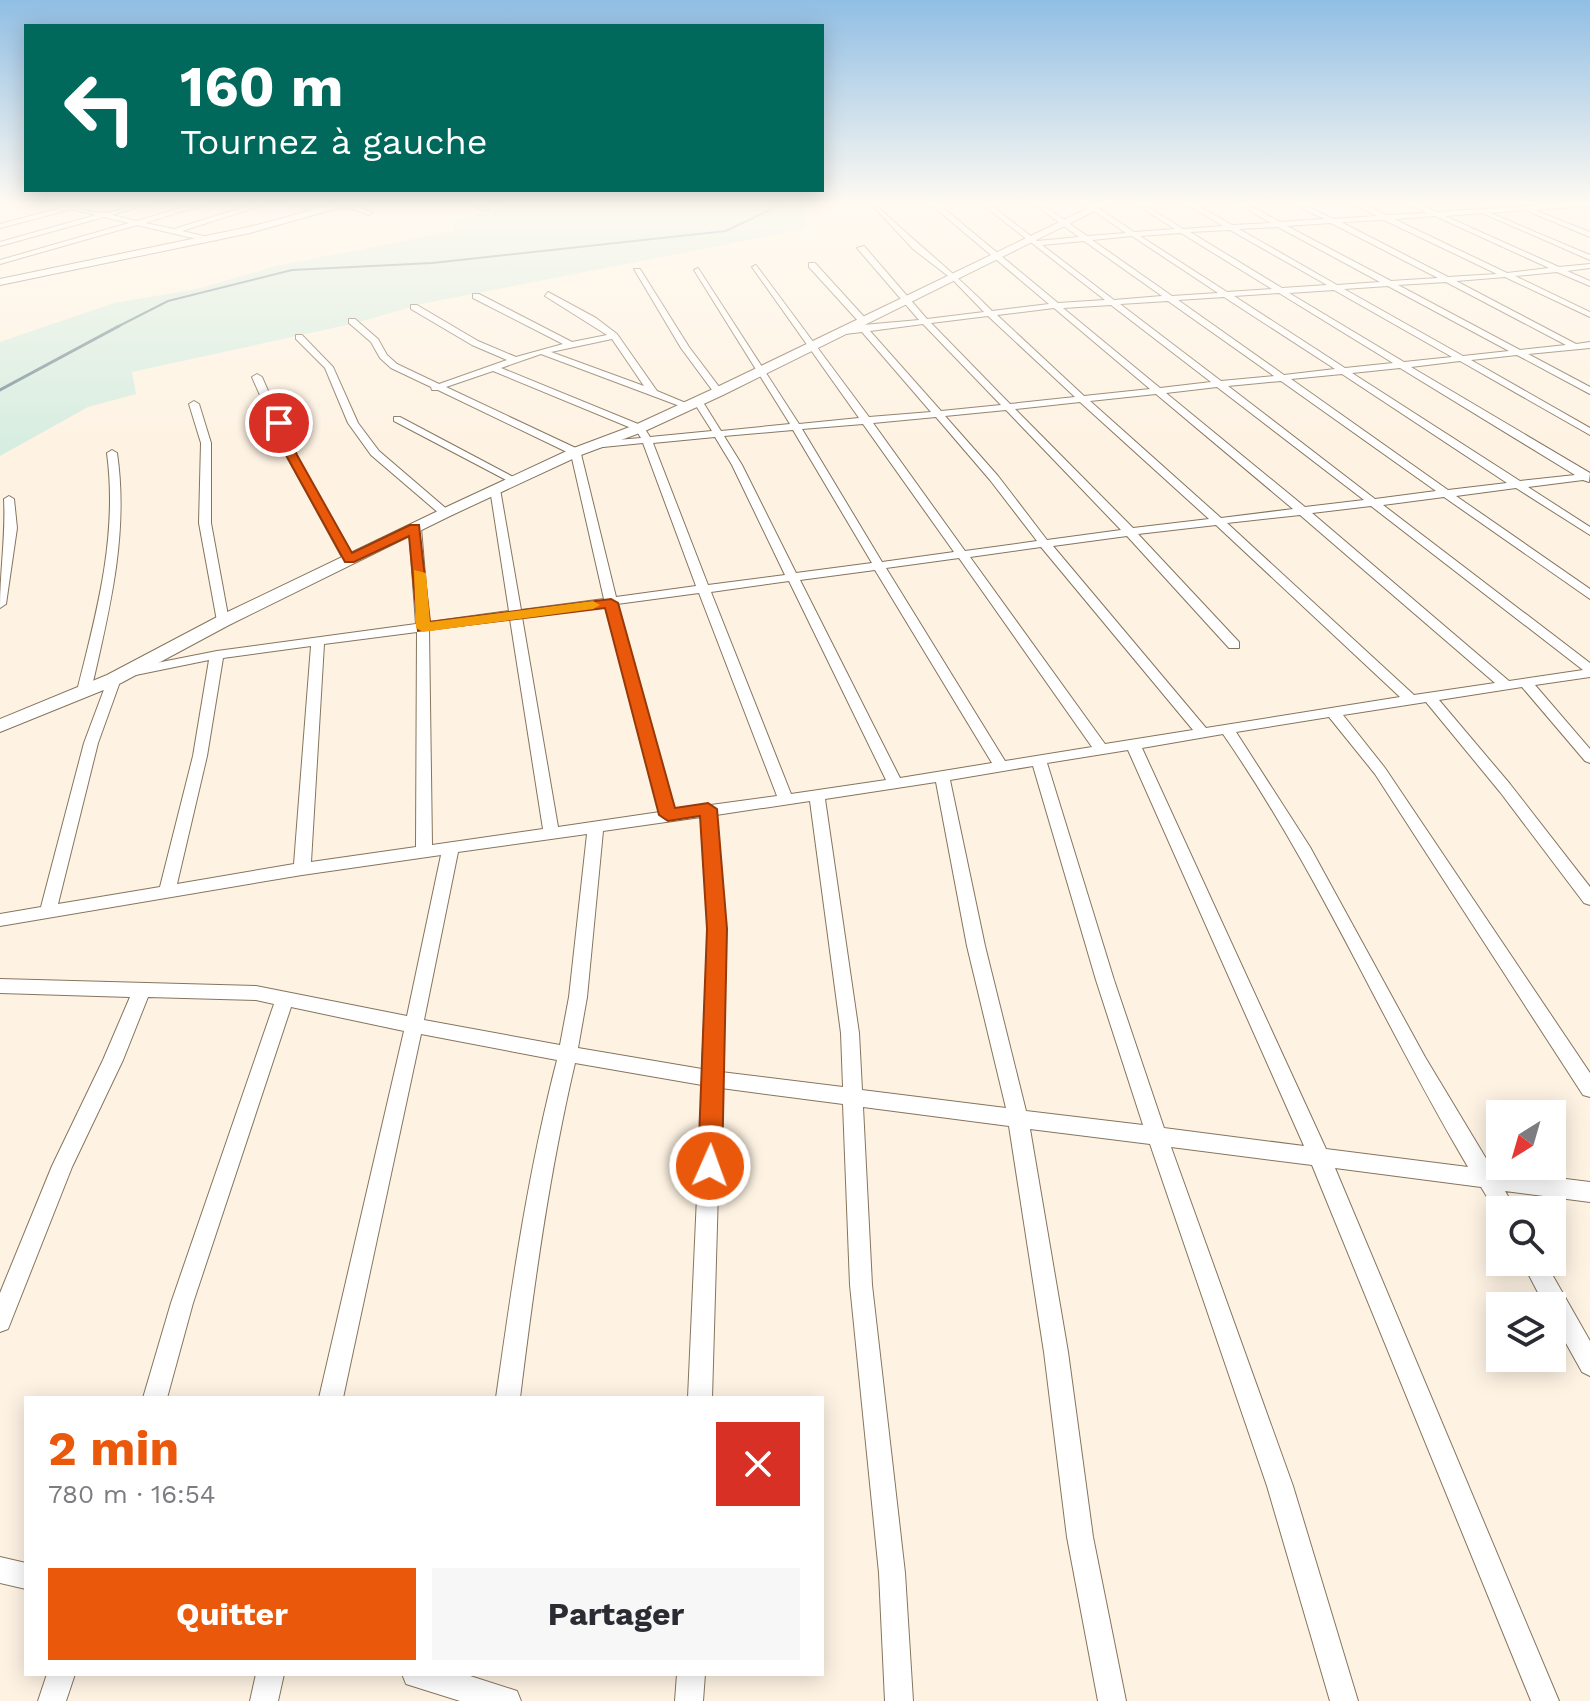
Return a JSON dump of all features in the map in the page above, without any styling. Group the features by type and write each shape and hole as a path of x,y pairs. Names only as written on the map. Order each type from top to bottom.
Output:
{"street":[{"path":"643,281 685,348 718,392"},
{"path":"705,281 797,427 920,639 1001,766"},
{"path":"767,281 1102,750"},
{"path":"826,281 1203,733"},
{"path":"890,281 1234,645"},
{"path":"0,726 120,676 223,621 495,489 576,452 640,428 863,324 905,299 945,281"},
{"path":"959,281 1411,700"},
{"path":"1024,281 1505,685"},
{"path":"1086,281 1590,671"},
{"path":"1145,281 1590,595"},
{"path":"1206,281 1590,532"},
{"path":"1265,281 1588,477"},
{"path":"1327,281 1590,432"},
{"path":"863,324 1054,306 1397,281"},
{"path":"1452,281 1590,353"},
{"path":"1524,281 1590,315"},
{"path":"1388,282 1590,391"},
{"path":"548,294 614,336 652,391"},
{"path":"476,296 568,343"},
{"path":"414,307 475,343 513,359"},
{"path":"352,321 375,341 388,362 435,388 576,452"},
{"path":"435,388 513,359 568,343 614,336"},
{"path":"299,337 329,367 353,423 375,453 445,513"},
{"path":"593,445 939,414 1590,345"},
{"path":"541,351 693,403 719,436 895,784"},
{"path":"491,367 640,428 786,800"},
{"path":"257,377 291,455 349,559"},
{"path":"194,404 206,443 205,523 223,621"},
{"path":"397,419 514,480"},
{"path":"576,452 611,603 668,815"},
{"path":"84,691 104,609 113,545 117,477 112,453"},
{"path":"120,676 217,655 517,614 1044,543 1588,477"},
{"path":"495,489 551,832"},
{"path":"0,604 11,528 9,499"},
{"path":"415,528 423,628 424,852"},
{"path":"302,869 318,642"},
{"path":"167,892 200,756 217,655"},
{"path":"0,920 302,869 895,784 1590,671"},
{"path":"48,912 91,743 120,676"},
{"path":"1525,682 1590,758"},
{"path":"1429,697 1505,788 1590,899"},
{"path":"1333,712 1380,771 1590,1089"},
{"path":"1227,729 1281,807 1328,890 1417,1062 1486,1175"},
{"path":"1133,744 1320,1158 1545,1701"},
{"path":"1039,760 1105,980 1157,1137 1280,1486 1344,1701"},
{"path":"942,776 976,946 1018,1117 1056,1352 1080,1537 1112,1701"},
{"path":"817,796 850,1033 861,1285 892,1573 899,1701"},
{"path":"700,1396 717,929 708,809"},
{"path":"508,1396 526,1260 547,1138 578,997 596,826"},
{"path":"331,1396 451,847"},
{"path":"0,1321 62,1166 113,1060 141,991"},
{"path":"3,992 206,991 285,998 713,1079 1486,1177"},
{"path":"156,1396 187,1288 285,998"},
{"path":"1508,1180 1590,1192"},
{"path":"1541,1276 1590,1364"},
{"path":"0,1570 24,1576"},
{"path":"52,1701 60,1676"},
{"path":"264,1701 270,1676"},
{"path":"423,1676 507,1701"},
{"path":"689,1701 691,1676"}],"green space":[{"path":"223,281 537,281 421,304 356,323 132,372 136,394 88,407 0,456 0,342 114,303"}],"waterway":[{"path":"115,328 168,301 246,281"},
{"path":"0,390 119,326"}],"slow traffic":[{"path":"419,573 423,628 593,605"}],"route":[{"path":"279,423 291,455 349,559 415,528 423,628 611,603 668,815 708,809 715,867 717,929 710,1166"}]}
